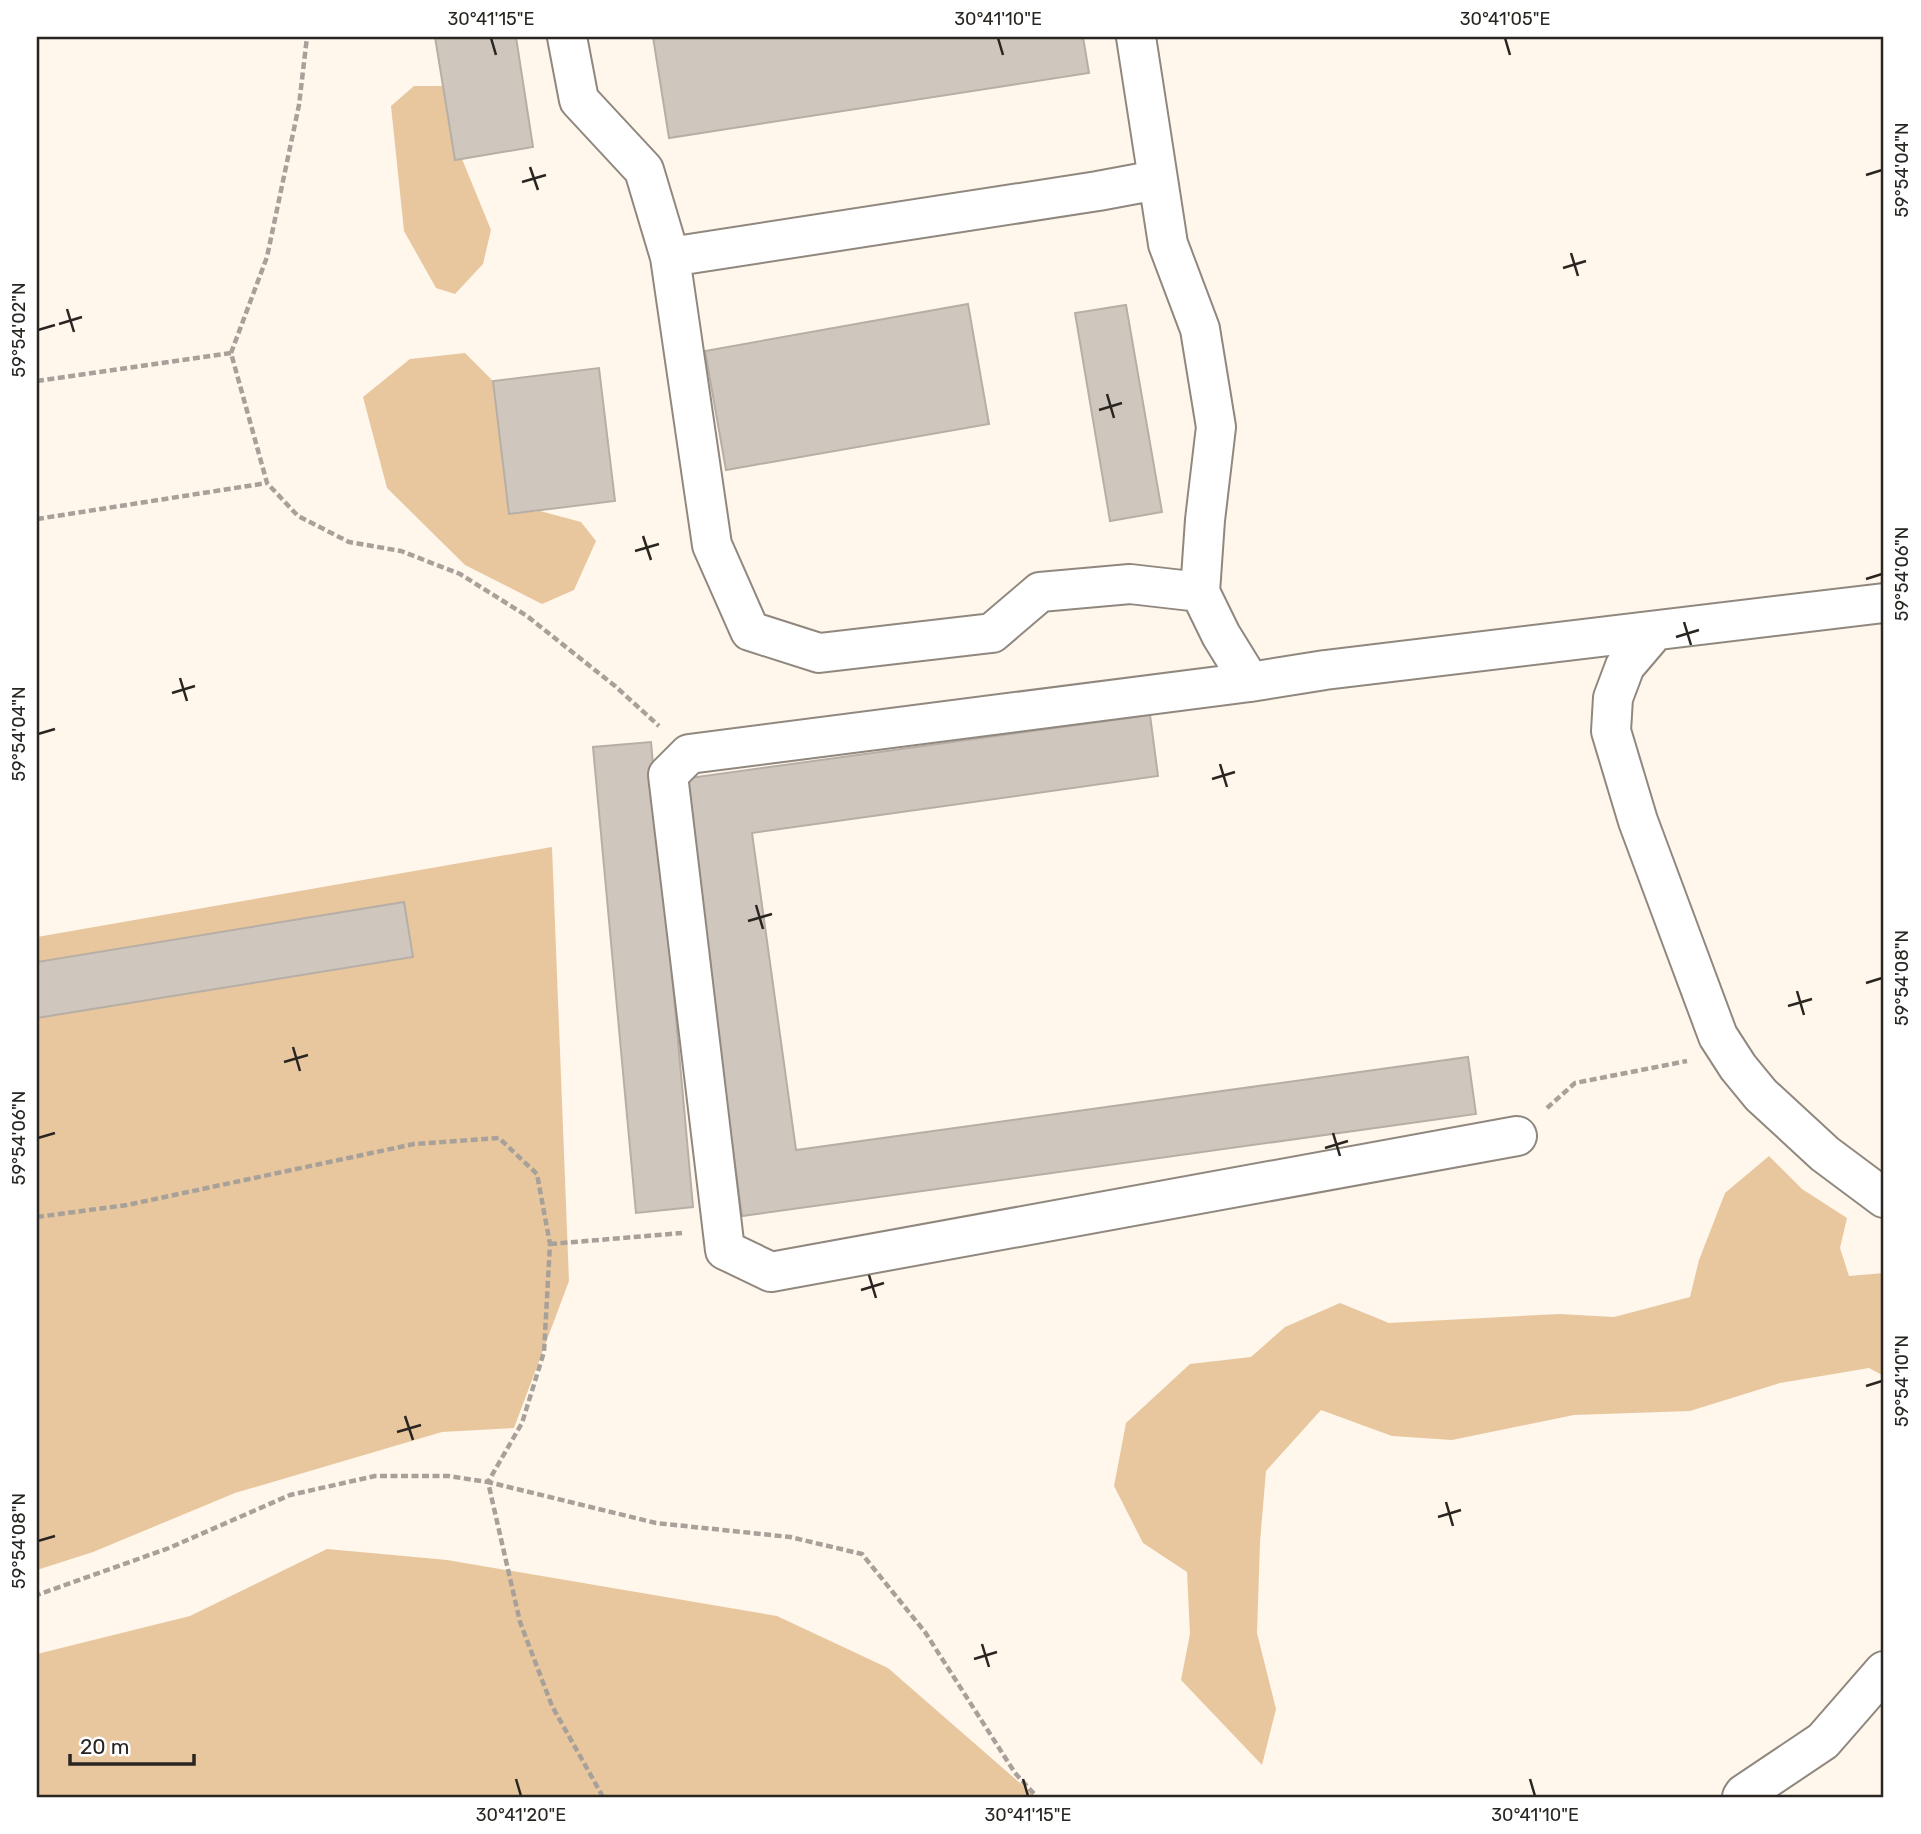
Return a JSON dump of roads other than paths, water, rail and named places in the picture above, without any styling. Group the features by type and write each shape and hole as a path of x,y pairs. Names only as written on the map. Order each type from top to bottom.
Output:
{"street":[{"path":"567,37 579,100 644,170 670,257 712,545 751,631 819,653 992,633 1040,592 1130,584 1200,592"},
{"path":"1136,37 1168,244 1200,328 1216,427 1200,592 1221,635 1250,682"},
{"path":"670,257 1157,180"},
{"path":"1517,1136 771,1272 725,1250 668,775 689,754 1325,670 1884,603"},
{"path":"1654,632 1625,666 1612,698 1611,731 1637,821 1718,1036 1761,1095 1825,1154 1884,1198"},
{"path":"1742,1797 1823,1741 1884,1671"}]}
